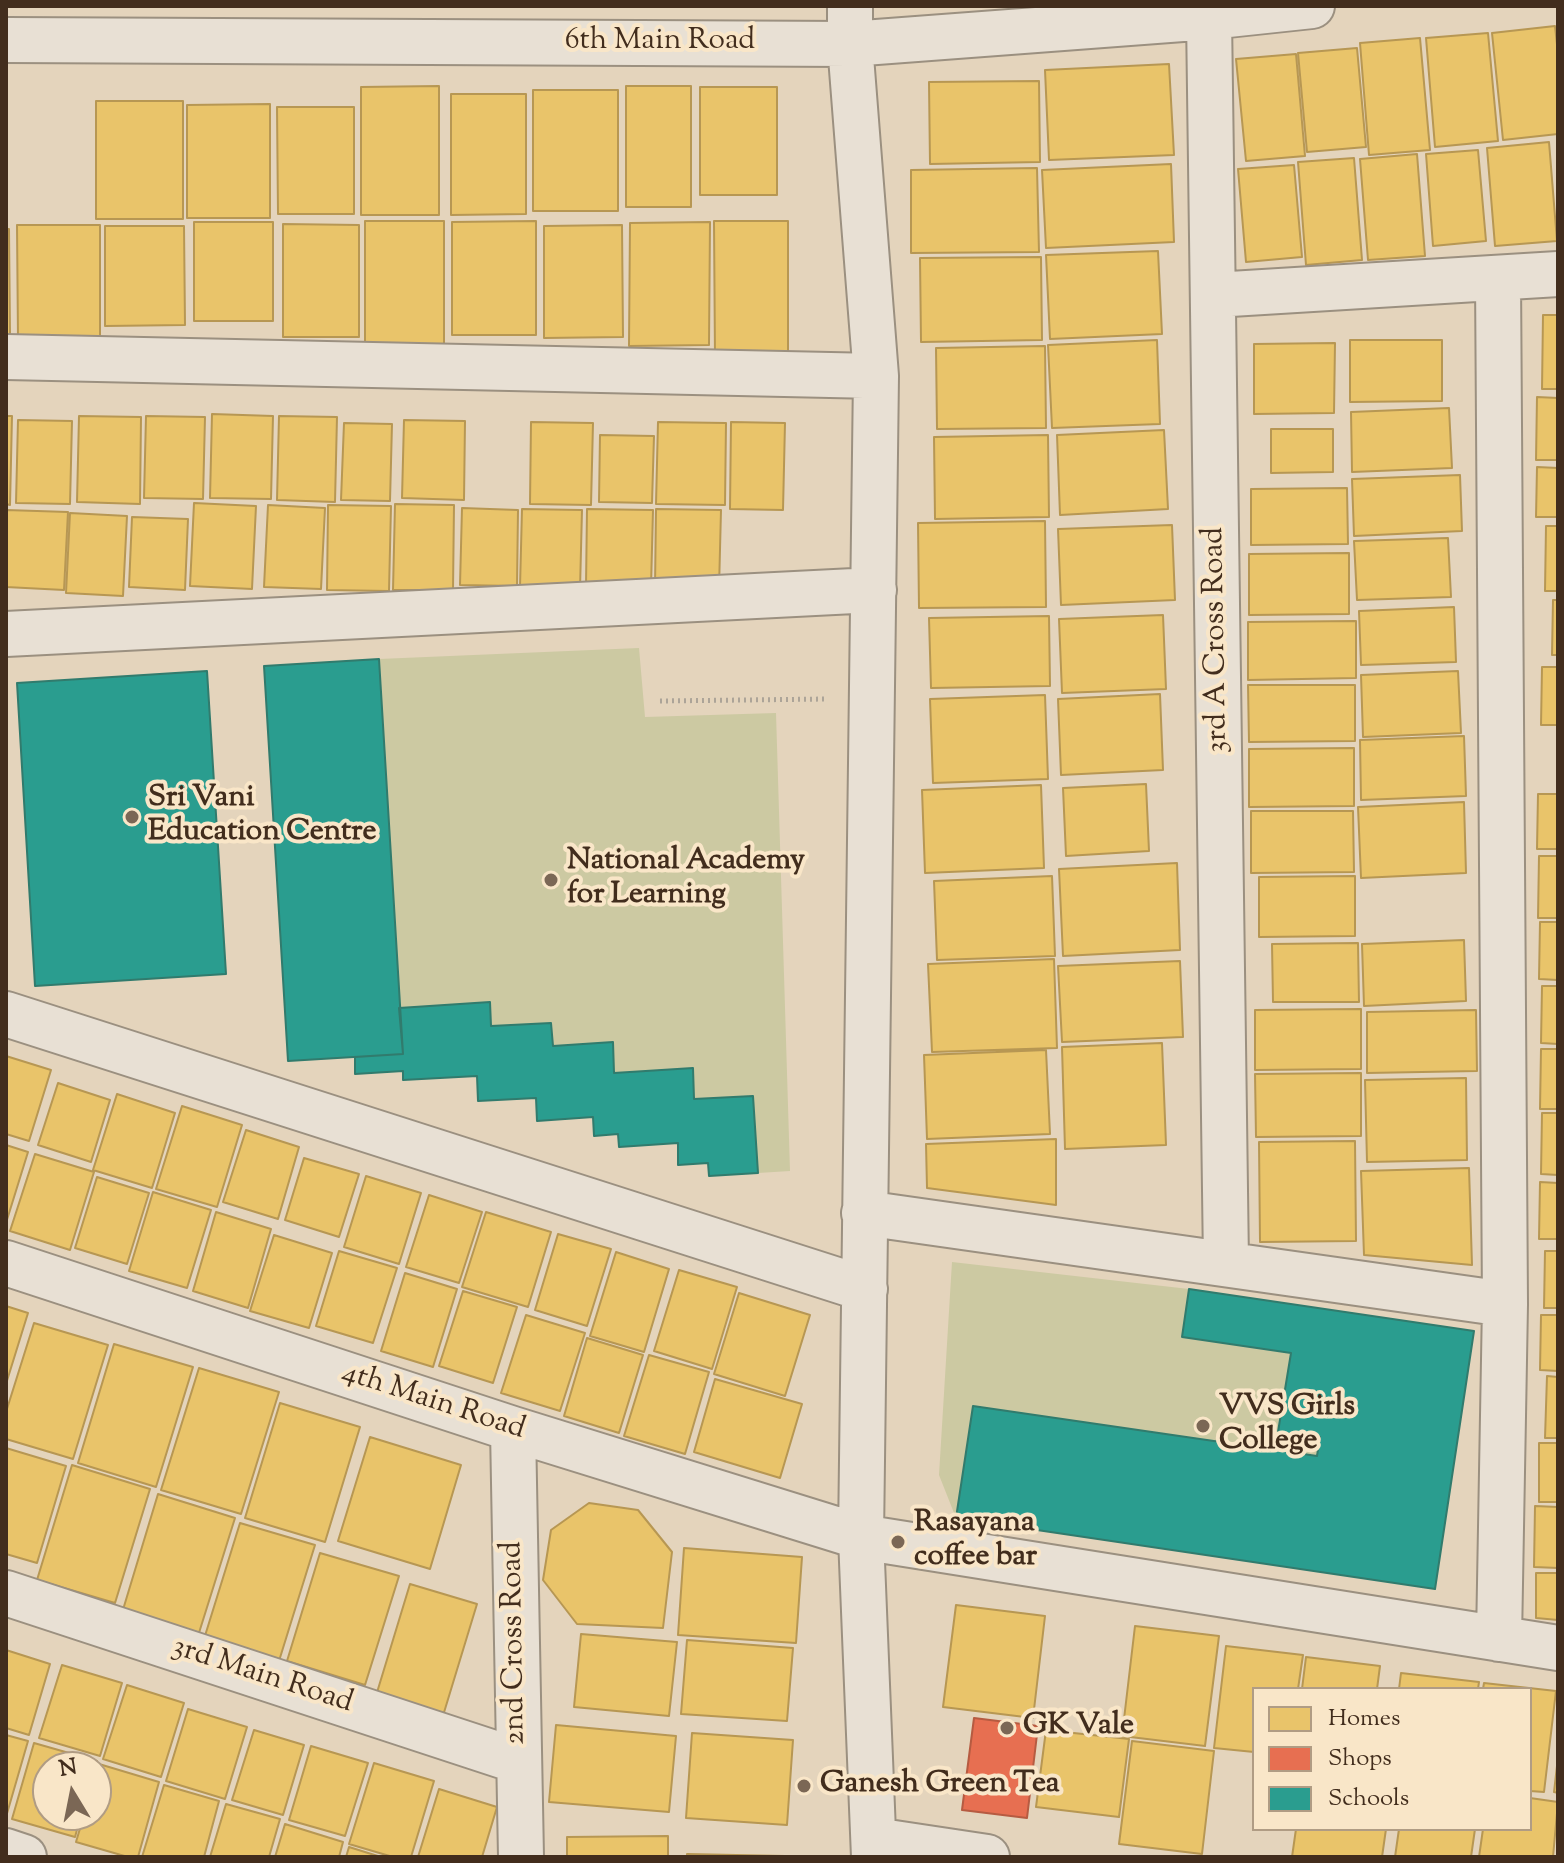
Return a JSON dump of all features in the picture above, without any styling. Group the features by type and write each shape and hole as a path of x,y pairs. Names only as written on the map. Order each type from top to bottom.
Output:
{"street":[{"name":"6th Main Road","path":"6,40 850,25 1312,6"},
{"name":"3rd A Cross Road","path":"1211,11 1226,1263"},
{"path":"850,25 876,376 861,1537 874,1848 987,1857"},
{"path":"1214,295 1558,274"},
{"path":"1498,278 1505,1304 1499,1639"},
{"path":"6,357 876,376"},
{"path":"6,634 874,590"},
{"path":"6,1014 865,1289"},
{"path":"864,1213 1505,1304"},
{"name":"4th Main Road","path":"6,1263 513,1429 861,1537 1558,1648"},
{"name":"2nd Cross Road","path":"513,1429 521,1857"},
{"name":"3rd Main Road","path":"6,1593 518,1761"},
{"path":"6,1851 24,1857"}],"path":[{"path":"660,701 837,699"}],"shaded area":[{"path":"639,648 645,717 776,713 790,1171 758,1173 753,1096 694,1099 692,1068 614,1073 612,1043 553,1046 550,1023 491,1026 489,1002 399,1008 379,659"},
{"path":"952,1262 1189,1289 1182,1337 1291,1353 1278,1432 1320,1437 1317,1456 973,1406 956,1518 939,1475"}],"building: Homes":[{"path":"1555,26 1558,134 1503,140 1492,33"},
{"path":"1488,33 1498,141 1435,147 1426,38"},
{"path":"1420,38 1430,150 1369,155 1360,43"},
{"path":"1357,48 1366,147 1307,152 1298,53"},
{"path":"1296,54 1305,156 1246,161 1236,59"},
{"path":"1169,64 1174,155 1049,160 1045,70"},
{"path":"1039,81 1040,162 930,164 929,82"},
{"path":"439,86 439,215 361,215 361,87"},
{"path":"626,86 691,86 691,207 626,207"},
{"path":"700,87 777,87 777,195 700,195"},
{"path":"533,90 618,90 618,211 533,211"},
{"path":"451,94 526,94 526,214 451,215"},
{"path":"96,101 183,101 183,219 96,219"},
{"path":"270,104 270,218 187,218 187,105"},
{"path":"277,107 354,107 354,214 278,214"},
{"path":"1549,142 1557,241 1495,246 1487,148"},
{"path":"1478,150 1486,241 1433,246 1426,154"},
{"path":"1417,154 1425,256 1368,260 1360,159"},
{"path":"1354,158 1362,260 1306,265 1298,162"},
{"path":"1171,164 1174,242 1046,248 1042,170"},
{"path":"1294,165 1302,257 1246,262 1238,169"},
{"path":"1037,168 1039,252 911,253 911,170"},
{"path":"365,221 444,221 444,350 365,350"},
{"path":"536,221 536,335 452,335 452,222"},
{"path":"714,221 788,221 788,358 715,359"},
{"path":"194,222 273,222 273,321 194,321"},
{"path":"710,222 709,345 629,346 630,223"},
{"path":"283,224 359,225 359,337 283,337"},
{"path":"17,225 100,225 100,339 18,339"},
{"path":"622,225 623,337 544,338 544,226"},
{"path":"105,226 184,226 185,325 105,326"},
{"path":"6,229 9,229 10,334 6,334"},
{"path":"1158,251 1162,334 1050,339 1046,255"},
{"path":"1041,257 1042,340 921,342 920,258"},
{"path":"1543,315 1558,315 1558,389 1542,389"},
{"path":"1157,340 1160,424 1052,428 1048,345"},
{"path":"1350,340 1442,340 1442,401 1350,402"},
{"path":"1335,343 1334,413 1254,414 1254,344"},
{"path":"1045,346 1046,428 937,429 936,348"},
{"path":"1537,397 1558,398 1558,460 1536,460"},
{"path":"1449,408 1452,468 1352,472 1351,412"},
{"path":"212,414 273,416 271,499 210,498"},
{"path":"6,416 12,416 10,505 6,504"},
{"path":"79,416 141,417 140,504 77,502"},
{"path":"146,416 205,417 203,499 144,498"},
{"path":"279,416 337,417 335,502 277,500"},
{"path":"18,420 72,421 70,504 16,503"},
{"path":"404,420 465,421 464,500 402,498"},
{"path":"531,422 593,423 591,505 530,504"},
{"path":"658,422 726,423 725,505 656,504"},
{"path":"731,422 785,423 783,510 730,509"},
{"path":"344,423 392,424 390,501 341,500"},
{"path":"1271,429 1333,429 1333,472 1271,473"},
{"path":"1164,430 1168,509 1060,515 1057,435"},
{"path":"600,435 654,436 652,503 599,502"},
{"path":"1048,435 1049,517 935,519 934,437"},
{"path":"1537,467 1558,468 1558,517 1536,517"},
{"path":"1460,475 1462,531 1354,536 1352,479"},
{"path":"1347,488 1348,544 1251,545 1251,489"},
{"path":"194,503 256,506 252,589 190,586"},
{"path":"395,504 454,505 453,590 393,590"},
{"path":"268,505 325,508 321,589 264,587"},
{"path":"328,505 391,506 389,591 327,590"},
{"path":"462,508 518,510 517,586 460,585"},
{"path":"522,509 582,510 580,589 520,587"},
{"path":"587,509 653,510 651,587 586,586"},
{"path":"656,509 721,510 719,589 655,588"},
{"path":"6,510 68,512 64,590 6,587"},
{"path":"70,513 127,516 123,596 66,593"},
{"path":"132,517 188,519 185,590 129,587"},
{"path":"1045,521 1046,607 919,608 918,523"},
{"path":"1172,525 1175,600 1061,605 1058,529"},
{"path":"1546,526 1558,526 1558,591 1545,591"},
{"path":"1448,538 1451,597 1357,600 1354,541"},
{"path":"1349,553 1349,614 1249,615 1249,554"},
{"path":"1553,600 1558,600 1558,655 1552,655"},
{"path":"1454,607 1456,662 1361,665 1359,611"},
{"path":"1163,615 1166,689 1062,693 1059,619"},
{"path":"1049,616 1050,686 931,688 929,618"},
{"path":"1356,621 1356,678 1248,680 1248,622"},
{"path":"1542,667 1558,667 1558,725 1541,725"},
{"path":"1458,671 1461,733 1363,737 1361,675"},
{"path":"1248,685 1355,685 1355,741 1249,742"},
{"path":"1160,694 1163,770 1061,775 1058,699"},
{"path":"1045,695 1048,779 933,783 930,699"},
{"path":"1464,736 1466,796 1361,800 1360,740"},
{"path":"1354,748 1354,806 1249,807 1249,749"},
{"path":"1146,784 1149,851 1066,856 1063,788"},
{"path":"1041,785 1044,868 925,873 922,790"},
{"path":"1538,794 1558,794 1558,849 1537,849"},
{"path":"1464,802 1466,873 1361,878 1358,807"},
{"path":"1251,811 1353,811 1354,872 1251,873"},
{"path":"1539,856 1558,856 1558,918 1538,918"},
{"path":"1177,863 1180,950 1063,956 1059,869"},
{"path":"1052,876 1055,956 937,960 934,881"},
{"path":"1355,876 1355,936 1259,937 1259,877"},
{"path":"1540,922 1558,922 1558,980 1539,979"},
{"path":"1464,940 1466,1001 1364,1006 1362,944"},
{"path":"1358,943 1359,1002 1273,1002 1272,944"},
{"path":"1054,959 1057,1048 932,1052 928,964"},
{"path":"1180,961 1183,1037 1062,1042 1058,966"},
{"path":"1542,986 1558,986 1558,1044 1541,1043"},
{"path":"1361,1009 1361,1069 1255,1070 1255,1010"},
{"path":"1476,1010 1477,1071 1367,1073 1367,1012"},
{"path":"1162,1043 1166,1145 1065,1149 1062,1047"},
{"path":"1541,1049 1558,1049 1558,1109 1540,1109"},
{"path":"1046,1050 1050,1134 927,1139 924,1055"},
{"path":"6,1056 51,1070 29,1141 6,1134"},
{"path":"1361,1073 1361,1136 1256,1137 1255,1074"},
{"path":"1466,1078 1467,1160 1367,1162 1365,1080"},
{"path":"58,1083 110,1100 91,1162 38,1145"},
{"path":"117,1094 175,1113 152,1188 93,1170"},
{"path":"182,1106 242,1125 217,1207 156,1189"},
{"path":"1542,1113 1558,1113 1558,1175 1541,1174"},
{"path":"246,1130 299,1147 278,1219 223,1202"},
{"path":"1056,1139 1056,1205 927,1188 926,1144"},
{"path":"1355,1141 1356,1241 1260,1242 1259,1142"},
{"path":"6,1145 28,1152 6,1223"},
{"path":"35,1154 94,1172 70,1250 10,1231"},
{"path":"304,1158 359,1174 339,1237 285,1220"},
{"path":"1469,1168 1472,1265 1364,1255 1361,1171"},
{"path":"366,1176 421,1193 399,1264 344,1247"},
{"path":"97,1177 149,1193 127,1264 75,1248"},
{"path":"1540,1182 1558,1183 1558,1239 1539,1239"},
{"path":"153,1192 211,1210 187,1288 129,1271"},
{"path":"429,1195 482,1212 459,1283 406,1267"},
{"path":"216,1212 271,1229 248,1308 193,1291"},
{"path":"486,1212 551,1232 528,1307 462,1287"},
{"path":"558,1234 611,1249 587,1326 535,1310"},
{"path":"274,1235 332,1253 309,1328 250,1311"},
{"path":"339,1251 397,1268 373,1343 316,1326"},
{"path":"1545,1251 1558,1251 1558,1308 1544,1308"},
{"path":"616,1252 669,1269 644,1352 590,1336"},
{"path":"679,1270 737,1287 712,1369 654,1351"},
{"path":"405,1273 457,1289 433,1367 381,1351"},
{"path":"463,1291 517,1307 493,1383 439,1366"},
{"path":"739,1293 810,1315 785,1396 714,1374"},
{"path":"6,1306 28,1313 6,1384"},
{"path":"526,1315 585,1333 560,1411 501,1393"},
{"path":"1541,1315 1558,1315 1558,1371 1540,1370"},
{"path":"34,1323 108,1345 73,1459 6,1439 6,1412"},
{"path":"587,1338 643,1355 619,1433 564,1416"},
{"path":"114,1344 193,1367 156,1487 78,1463"},
{"path":"649,1355 709,1372 685,1454 624,1436"},
{"path":"199,1368 279,1392 241,1514 161,1490"},
{"path":"1547,1376 1558,1377 1558,1438 1545,1438"},
{"path":"715,1379 802,1404 780,1478 694,1452"},
{"path":"280,1403 360,1427 325,1542 245,1518"},
{"path":"370,1437 461,1465 430,1569 338,1541"},
{"path":"1539,1443 1558,1443 1558,1502 1539,1502"},
{"path":"6,1448 66,1466 37,1563 6,1554"},
{"path":"72,1465 150,1489 115,1603 37,1580"},
{"path":"158,1494 235,1518 198,1636 122,1613"},
{"path":"589,1503 638,1510 672,1552 663,1628 577,1624 543,1580 551,1530"},
{"path":"1535,1506 1558,1507 1558,1568 1534,1567"},
{"path":"240,1523 315,1545 279,1661 204,1639"},
{"path":"684,1548 802,1557 796,1643 678,1635"},
{"path":"320,1553 399,1576 365,1685 287,1661"},
{"path":"1536,1573 1558,1573 1558,1620 1536,1618"},
{"path":"410,1584 477,1604 442,1719 375,1699"},
{"path":"956,1605 1045,1616 1033,1718 943,1707"},
{"path":"1135,1626 1219,1636 1205,1746 1122,1736"},
{"path":"581,1634 677,1642 669,1716 574,1707"},
{"path":"687,1640 793,1648 787,1721 681,1714"},
{"path":"1226,1646 1303,1655 1298,1687 1252,1687 1252,1752 1214,1748"},
{"path":"6,1650 50,1664 29,1735 6,1728"},
{"path":"1306,1657 1380,1666 1377,1687 1302,1687"},
{"path":"62,1665 122,1683 102,1751 83,1751 39,1738"},
{"path":"1401,1673 1479,1682 1478,1687 1399,1687"},
{"path":"1484,1683 1520,1687 1483,1687"},
{"path":"127,1685 184,1703 161,1777 112,1762 112,1751 106,1751"},
{"path":"1532,1688 1556,1691 1544,1792 1532,1791"},
{"path":"188,1709 247,1727 225,1799 166,1781"},
{"path":"556,1725 676,1736 669,1812 549,1802"},
{"path":"254,1730 304,1745 283,1815 232,1800"},
{"path":"1046,1730 1129,1739 1119,1817 1036,1807"},
{"path":"692,1733 793,1740 787,1825 686,1818"},
{"path":"6,1735 28,1741 6,1817"},
{"path":"1132,1741 1214,1751 1202,1854 1119,1844"},
{"path":"34,1743 62,1751 32,1751 32,1825 12,1819"},
{"path":"311,1746 368,1763 345,1836 289,1820"},
{"path":"1558,1757 1558,1793 1554,1792"},
{"path":"374,1763 434,1781 411,1857 393,1857 349,1844"},
{"path":"112,1768 159,1782 138,1857 76,1842 79,1831 112,1831"},
{"path":"164,1785 219,1801 204,1857 142,1857"},
{"path":"439,1789 497,1807 482,1857 418,1857"},
{"path":"1532,1798 1558,1802 1553,1857 1479,1857 1483,1831 1532,1831"},
{"path":"226,1804 280,1819 269,1857 210,1857"},
{"path":"285,1824 343,1842 339,1857 275,1857"},
{"path":"54,1831 77,1831 75,1837"},
{"path":"1296,1831 1386,1831 1382,1857 1292,1857"},
{"path":"1399,1831 1475,1831 1471,1857 1395,1857"},
{"path":"668,1836 668,1857 567,1857 567,1837"},
{"path":"349,1847 381,1857 346,1857"},
{"path":"687,1854 785,1856 785,1857 687,1857"}],"building: Shops":[{"path":"974,1718 1038,1726 1027,1818 962,1810"}],"building: Schools":[{"path":"379,659 403,1054 288,1061 264,666"},
{"path":"207,671 226,974 35,986 17,683"},
{"path":"490,1002 491,1026 551,1023 553,1046 613,1042 614,1073 693,1068 694,1099 753,1096 758,1173 709,1176 708,1163 678,1165 678,1143 619,1147 618,1134 594,1136 593,1117 537,1121 536,1098 478,1101 477,1076 403,1080 403,1071 355,1074 355,1057 403,1054 399,1008"},
{"path":"1189,1289 1474,1331 1435,1589 956,1518 973,1406 1317,1456 1320,1437 1278,1432 1291,1353 1182,1337"}],"place":[{"name":"Sri Vani Education Centre","path":"132,817"},
{"name":"National Academy for Learning","path":"551,880"},
{"name":"VVS Girls College","path":"1203,1426"},
{"name":"Rasayana coffee bar","path":"898,1542"},
{"name":"GK Vale","path":"1007,1728"},
{"name":"Ganesh Green Tea","path":"804,1786"}]}
